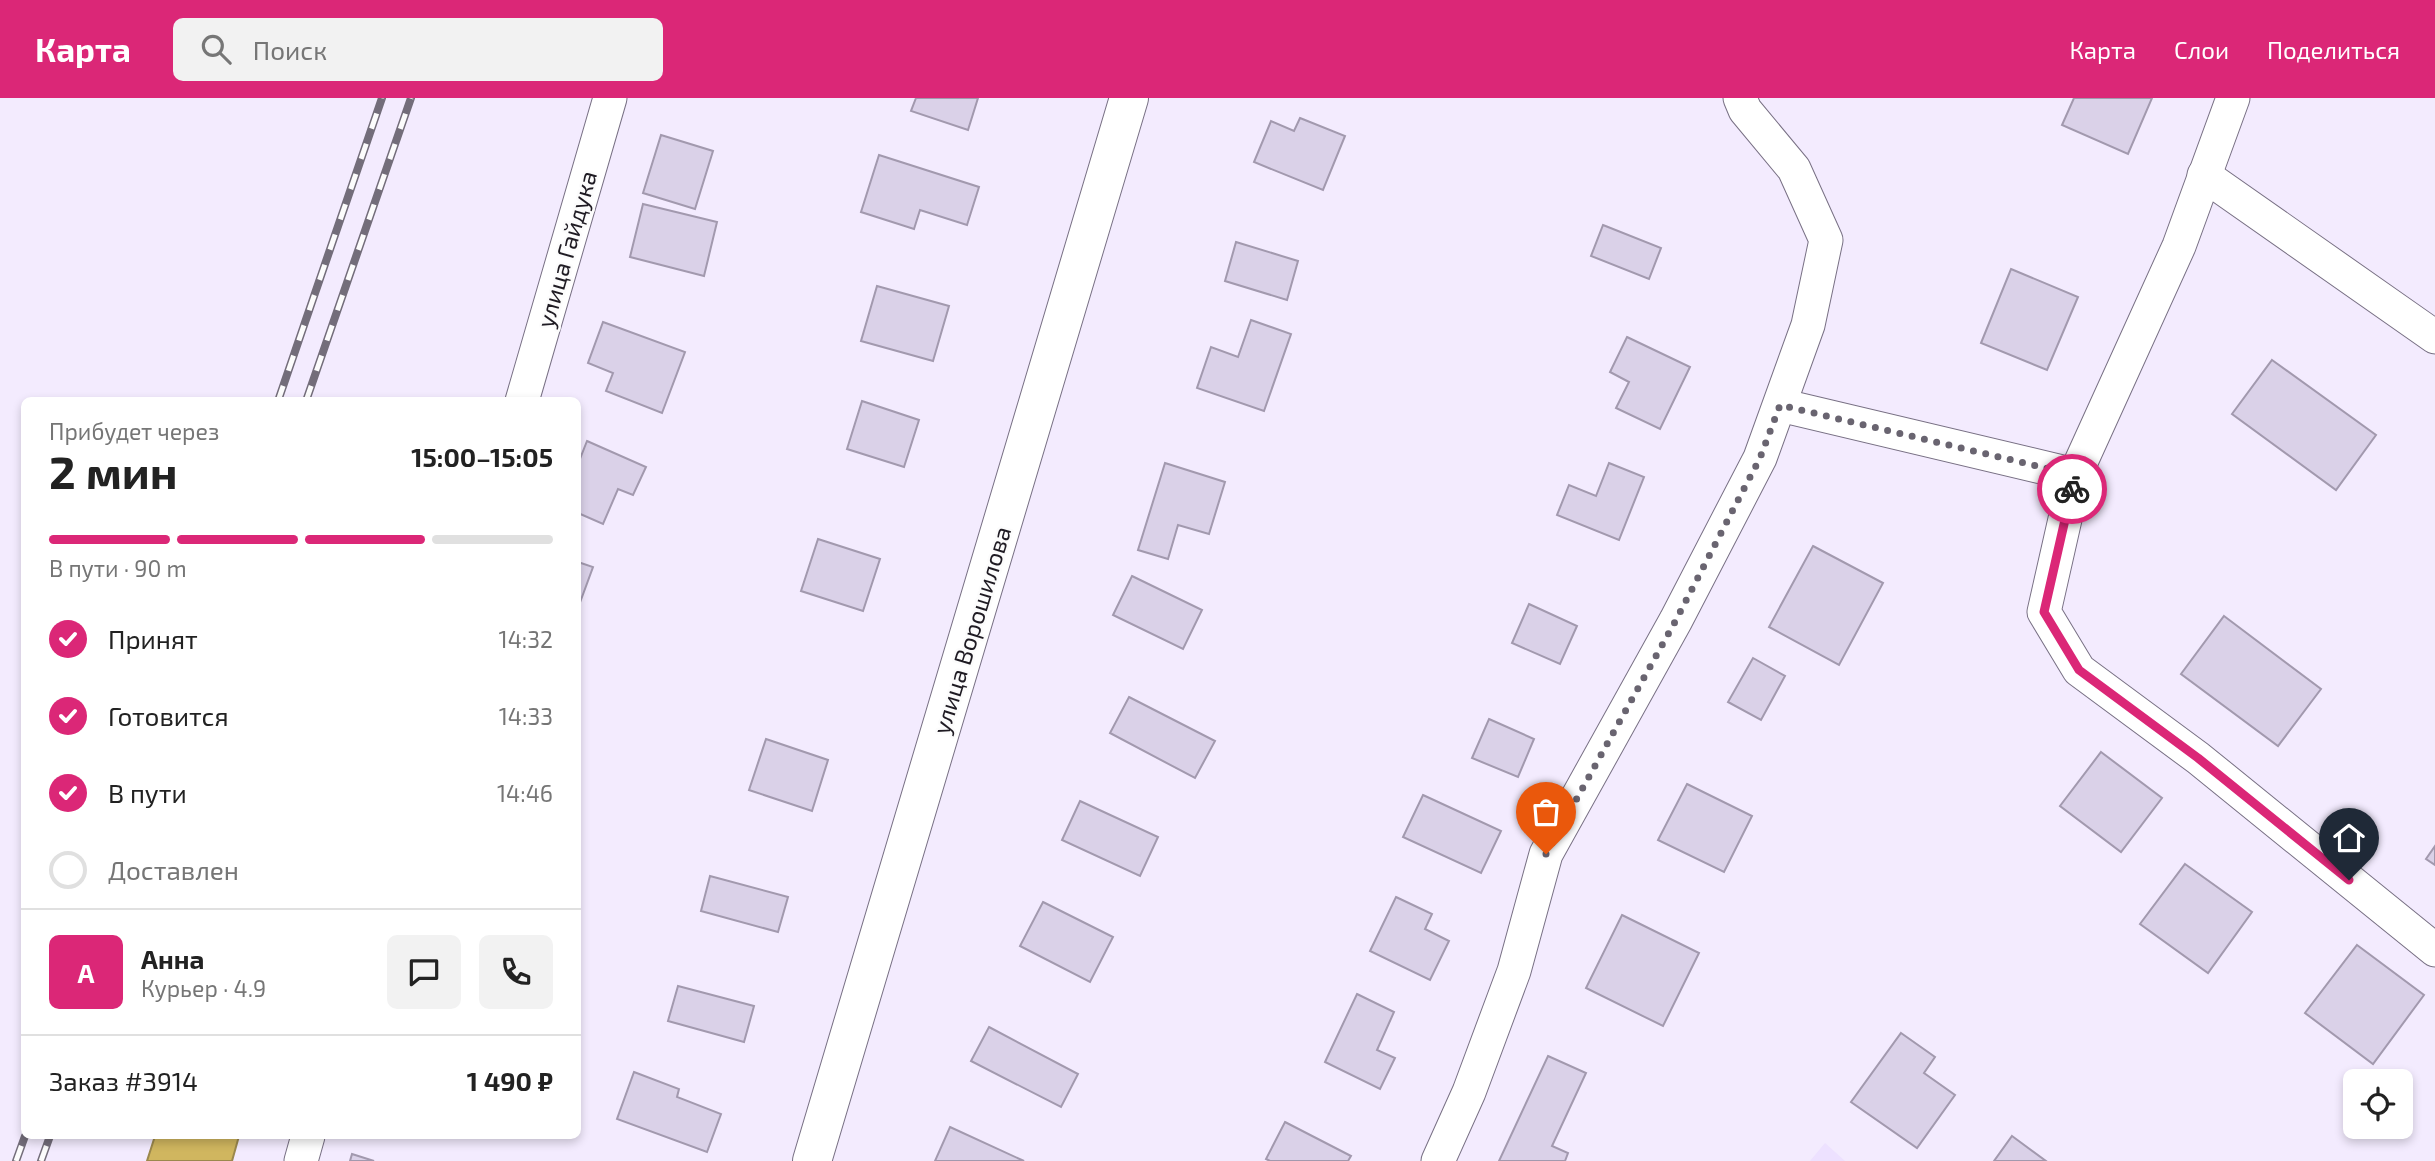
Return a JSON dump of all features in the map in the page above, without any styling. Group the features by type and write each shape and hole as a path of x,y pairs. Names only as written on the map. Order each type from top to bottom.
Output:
{"main road":[{"name":"улица Ворошилова","path":"813,1161 1129,98"}],"street":[{"name":"улица Гайдука","path":"523,397 611,98"},
{"path":"1438,1161 1469,1092 1514,971 1546,854 1676,620 1760,458 1808,325 1826,240 1794,169 1745,110 1740,98"},
{"path":"2233,98 2179,246 2075,475 2044,612 2079,670 2198,758 2435,950"},
{"path":"2204,176 2435,337"},
{"path":"1780,405 2075,475"},
{"path":"301,1161 307,1139"}],"shaded area":[{"path":"154,1139 238,1139 232,1161 147,1161"},
{"path":"1825,1143 1845,1161 1810,1161"}],"building":[{"path":"916,98 978,98 968,130 911,111"},
{"path":"2074,98 2152,98 2128,154 2062,125"},
{"path":"1300,118 1345,136 1323,190 1254,162 1271,121 1294,131"},
{"path":"661,135 713,151 695,209 643,193"},
{"path":"879,155 979,187 967,225 920,210 914,229 861,212"},
{"path":"643,204 717,222 704,276 630,257"},
{"path":"1603,225 1661,248 1649,279 1591,256"},
{"path":"1236,242 1298,261 1287,300 1225,281"},
{"path":"2011,269 2078,297 2047,370 1981,343"},
{"path":"877,286 949,306 933,361 861,341"},
{"path":"1251,320 1291,334 1264,411 1197,388 1211,347 1238,357"},
{"path":"603,322 685,352 662,413 606,391 613,373 588,363"},
{"path":"1627,337 1690,367 1660,429 1616,408 1629,382 1610,372"},
{"path":"2272,360 2376,435 2336,490 2232,414"},
{"path":"862,401 919,420 904,467 847,449"},
{"path":"587,441 646,467 633,495 618,489 603,524 581,514 581,456"},
{"path":"1165,463 1225,482 1209,534 1178,525 1168,559 1138,550"},
{"path":"1609,463 1644,477 1619,540 1557,515 1569,485 1596,496"},
{"path":"818,539 880,559 863,611 801,591"},
{"path":"1813,546 1883,583 1839,665 1769,627"},
{"path":"581,563 593,567 581,600"},
{"path":"1132,576 1202,610 1183,649 1113,615"},
{"path":"1529,604 1577,626 1560,664 1512,643"},
{"path":"2224,616 2321,689 2278,746 2181,674"},
{"path":"1753,658 1785,676 1761,720 1728,702"},
{"path":"1129,697 1215,741 1195,778 1110,733"},
{"path":"1489,719 1534,739 1518,777 1472,758"},
{"path":"766,739 828,760 812,811 749,790"},
{"path":"2101,752 2162,798 2121,852 2060,806"},
{"path":"1687,784 1752,816 1724,872 1658,840"},
{"path":"1423,795 1501,831 1481,873 1403,837"},
{"path":"1080,801 1158,837 1140,876 1062,840"},
{"path":"2435,846 2435,865 2426,859"},
{"path":"2185,864 2252,912 2208,973 2140,924"},
{"path":"710,876 788,897 778,932 701,911"},
{"path":"1396,897 1432,914 1425,929 1449,941 1430,980 1370,951"},
{"path":"1043,902 1113,937 1090,982 1020,946"},
{"path":"1622,915 1699,953 1663,1026 1586,988"},
{"path":"2357,945 2424,995 2373,1064 2305,1013"},
{"path":"678,986 754,1006 744,1042 668,1021"},
{"path":"1357,994 1394,1012 1377,1050 1395,1058 1380,1089 1325,1062"},
{"path":"989,1027 1078,1074 1061,1107 971,1061"},
{"path":"1901,1033 1935,1057 1924,1073 1955,1095 1917,1148 1851,1102"},
{"path":"1548,1056 1586,1073 1552,1146 1568,1153 1565,1161 1499,1161"},
{"path":"634,1072 679,1089 677,1097 721,1114 707,1152 617,1119"},
{"path":"1285,1122 1351,1156 1348,1161 1266,1159"},
{"path":"950,1127 1024,1161 935,1161"},
{"path":"2012,1136 2046,1161 1994,1161"},
{"path":"352,1154 374,1161 350,1161"}],"railway":[{"path":"279,397 382,98"},
{"path":"307,397 411,98"},
{"path":"16,1161 24,1139"},
{"path":"41,1161 49,1139"}],"way so far":[{"path":"1546,854 1676,620 1760,458 1780,405 2075,475 2072,489"}],"route":[{"path":"2072,489 2044,612 2079,670 2198,758 2349,880"}]}
